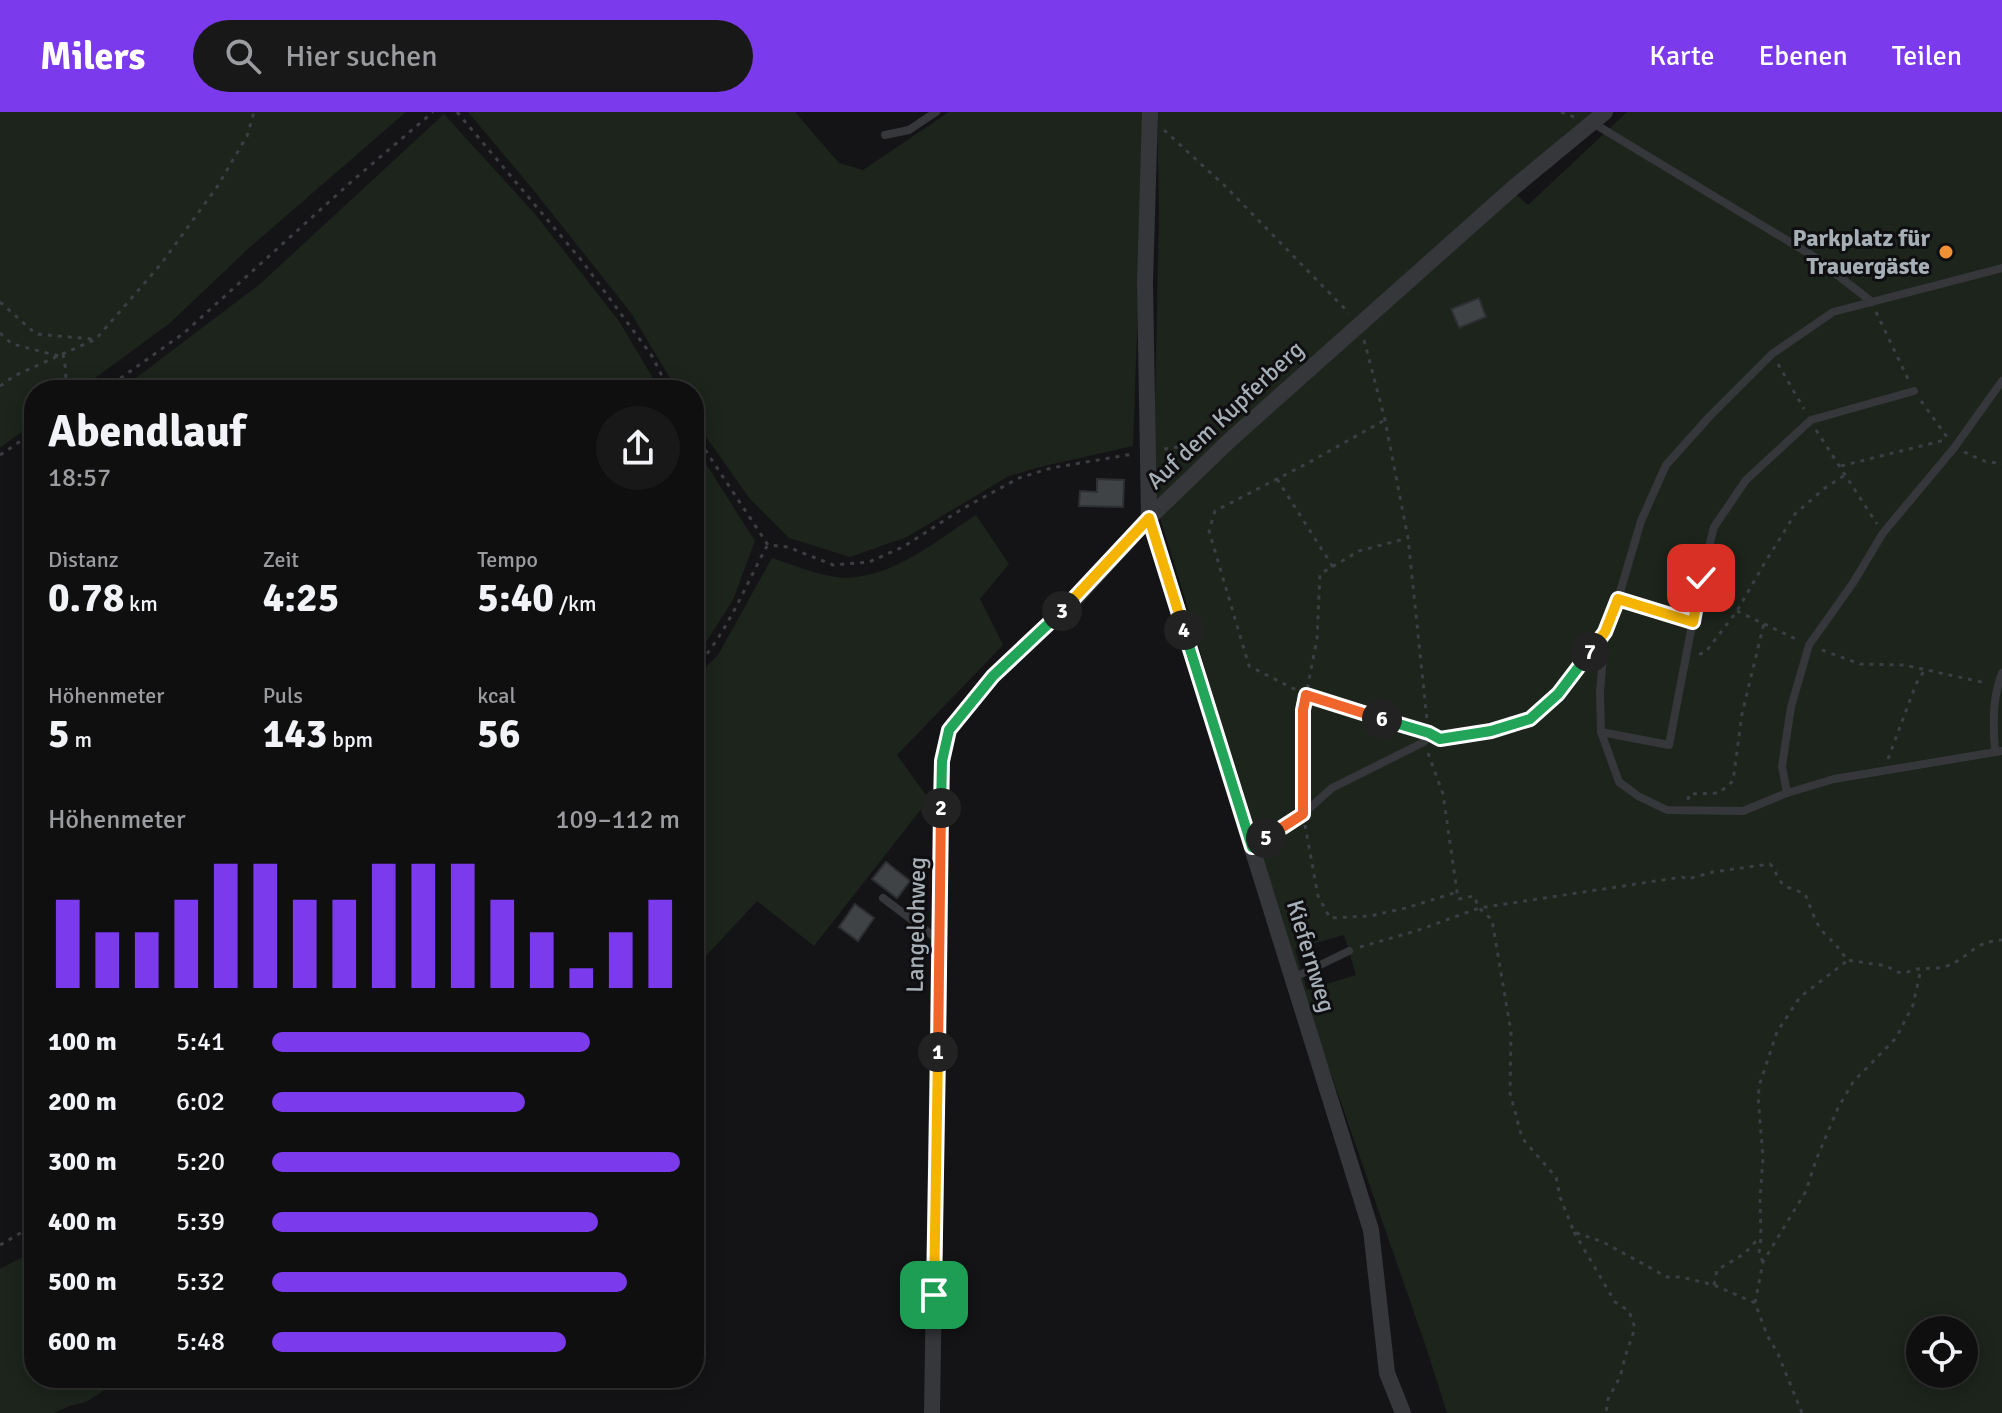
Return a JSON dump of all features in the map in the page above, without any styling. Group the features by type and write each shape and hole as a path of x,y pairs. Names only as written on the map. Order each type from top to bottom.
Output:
{"street":[{"name":"Auf dem Kupferberg","path":"1149,518 1145,283 1150,114"},
{"name":"Auf dem Kupferberg","path":"1149,518 1230,440 1360,324 1513,188 1599,117"},
{"name":"Kiefernweg","path":"1149,518 1371,1230 1387,1373 1403,1413"},
{"name":"Langelohweg","path":"932,1413 942,761 949,730 993,676 1075,599 1149,518"}],"lane":[{"path":"885,135 909,130 936,112"},
{"path":"1599,117 1813,256 1872,302"},
{"path":"1440,739 1491,731 1530,719 1558,694 1605,632 1641,521 1666,465 1772,354 1833,312 2002,268"},
{"path":"1787,793 1782,766 1791,707 1809,645 1853,583 1883,533 1954,448 2002,381"},
{"path":"1601,732 1669,745 1701,578 1714,527 1746,480 1811,420 1914,391"},
{"path":"1618,599 1693,622"},
{"path":"1605,632 1600,692 1601,732 1619,782 1638,796 1667,810 1743,811 1834,779 1999,751 1993,721 1997,685 2002,673"},
{"path":"1252,847 1303,814 1332,788 1424,742"},
{"path":"883,898 940,942"},
{"path":"1293,978 1349,951"}],"path":[{"path":"0,386 16,375 96,339 161,264 217,187 247,136 254,112"},
{"path":"118,380 184,333 433,112"},
{"path":"457,112 582,261 652,356 664,380"},
{"path":"1571,115 1577,112"},
{"path":"1150,114 1307,267 1360,324 1385,420 1408,538 1429,733 1306,695 1249,666 1209,531 1215,511 1385,420"},
{"path":"0,302 36,334 96,339"},
{"path":"0,333 12,344 61,355"},
{"path":"1772,354 1811,420"},
{"path":"61,355 66,380"},
{"path":"0,455 24,439"},
{"path":"1841,466 1948,439"},
{"path":"1821,440 1883,533"},
{"path":"768,545 788,547 833,565 869,562 903,547 962,509 1019,478 1051,468 1203,444"},
{"path":"704,448 768,545"},
{"path":"1688,656 1705,653 1737,611 1795,514 1845,475"},
{"path":"1277,479 1333,567"},
{"path":"1408,538 1359,551 1320,574 1317,639 1303,710 1303,814 1318,896 1330,918 1370,916 1457,892"},
{"path":"704,658 735,611 768,545"},
{"path":"1737,611 1809,645 1860,664 1904,665 1997,685"},
{"path":"1684,811 1689,794 1719,793 1733,781 1742,714 1764,623"},
{"path":"1884,770 1916,684 1924,671"},
{"path":"1424,742 1443,794 1458,899 1474,896 1479,908 1492,920 1511,1032 1510,1093 1522,1138 1556,1177 1560,1197 1574,1232 1615,1302 1629,1311 1635,1328 1620,1377 1608,1399 1606,1413"},
{"path":"1349,951 1479,908 1682,877 1688,879 1770,864 1785,886 1805,894 1825,935 1839,946 1847,960"},
{"path":"1763,1262 1759,1254 1763,1158 1758,1096 1777,1032 1800,997 1847,960 1887,966 1896,972 1906,973 1914,969 1941,968 1989,942 2002,940"},
{"path":"1802,1413 1755,1303 1763,1262 1806,1191 1838,1108 1853,1082 1896,1038 1913,1005 1921,969"},
{"path":"0,1245 24,1231"},
{"path":"1574,1232 1603,1242 1667,1277 1714,1285 1755,1303"},
{"path":"1714,1285 1717,1270 1744,1254 1761,1237"}],"shaded area":[{"path":"0,112 406,112 249,248 170,323 93,380 24,380 24,430 0,448"},
{"path":"468,112 795,112 839,163 863,170 949,112 1145,112 1133,446 1009,476 907,537 850,557 789,538 750,499 704,434 704,380 671,380 631,313"},
{"path":"1157,112 1598,112 1506,185 1528,205 1627,112 2002,112 2002,1413 1447,1413 1252,847 1195,631 1153,495 1159,212","holes":["1344,935 1356,975 1307,990 1295,949"]},
{"path":"444,114 535,214 619,321 654,380 133,380 260,284"},
{"path":"704,461 755,541 733,600 704,645"},
{"path":"976,515 1009,564 980,599 1003,645 897,755 929,799 814,946 757,901 704,958 704,669 718,655 772,558 814,572 846,578 872,574 919,553"},
{"path":"24,1256 24,1388 108,1388 86,1402 54,1413 0,1413 0,1269"}],"building":[{"path":"1479,298 1486,317 1459,328 1451,309"},
{"path":"1097,479 1124,480 1123,507 1079,506 1080,491 1097,492"},
{"path":"886,862 910,881 897,898 872,879"},
{"path":"855,904 874,918 858,941 839,927"}],"place":[{"name":"Parkplatz für Trauergäste","path":"1946,252"}],"route":[{"path":"934,1295 942,761 949,730 993,676 1075,599 1149,518 1252,847 1303,814 1303,710 1306,695 1440,739 1491,731 1530,719 1558,694 1605,632 1618,599 1693,622 1701,578"}]}
